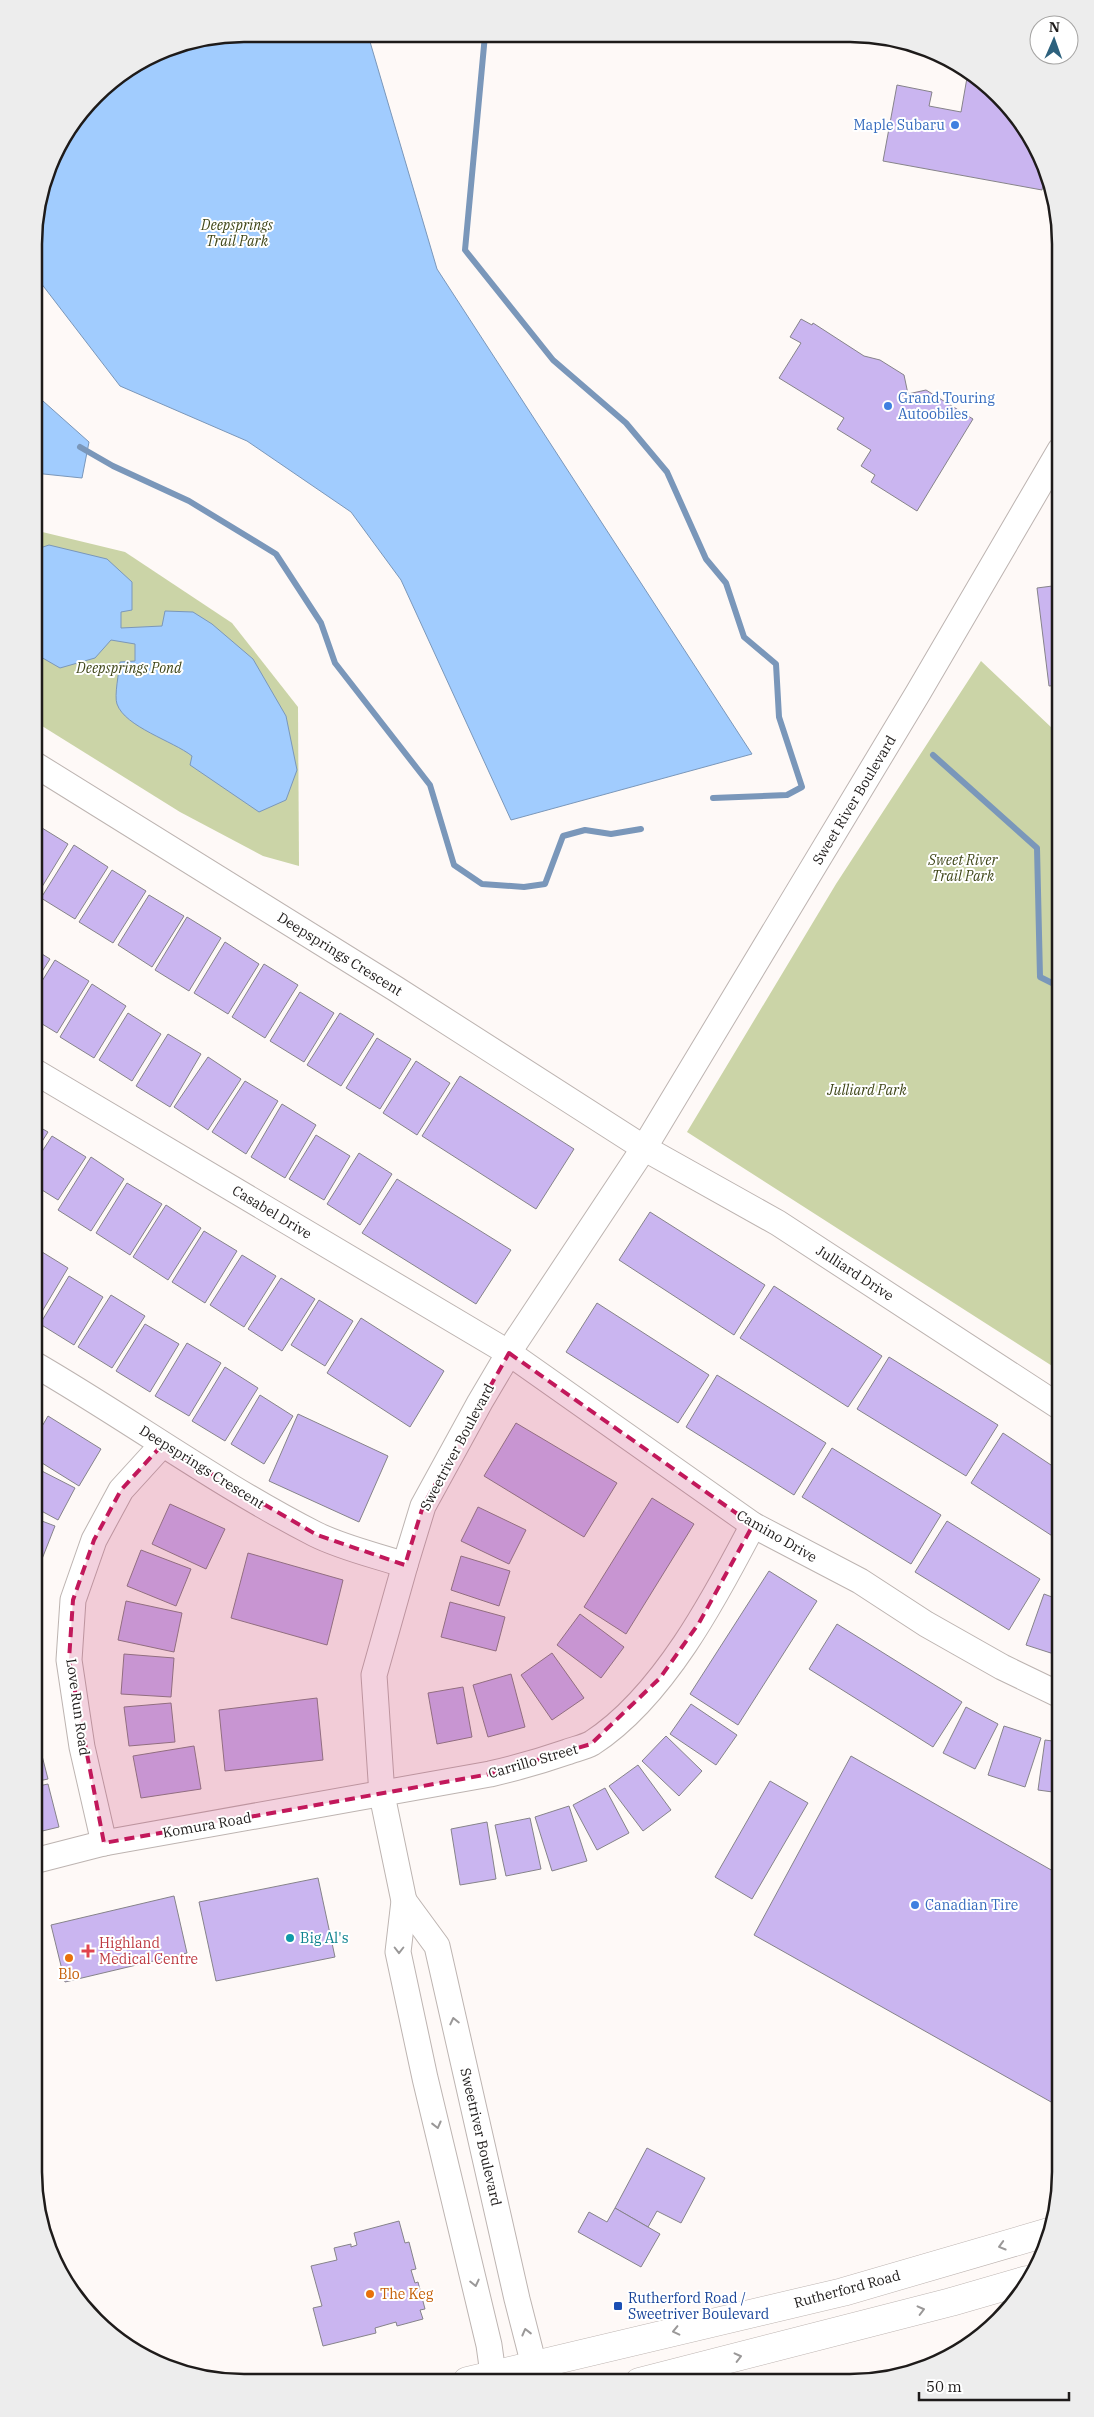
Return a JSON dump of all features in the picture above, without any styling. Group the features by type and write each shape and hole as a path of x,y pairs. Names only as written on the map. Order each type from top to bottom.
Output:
{"main road":[{"name":"Rutherford Road","path":"536,2373 843,2292 1042,2234"},
{"path":"670,2374 951,2302 1019,2282"}],"street":[{"name":"Sweet River Boulevard","path":"644,1148 918,693 1052,464"},
{"name":"Deepsprings Crescent","path":"42,769 388,984 644,1148"},
{"name":"Casabel Drive","path":"42,1076 509,1352"},
{"name":"Sweetriver Boulevard","path":"493,2374 489,2345 425,2078 398,1952 404,1902 382,1795 374,1675 404,1565 423,1506 509,1352 644,1148"},
{"name":"Julliard Drive","path":"644,1148 778,1223 1052,1402"},
{"name":"Camino Drive","path":"509,1352 753,1525 860,1582 926,1624 1002,1667 1052,1691"},
{"name":"Deepsprings Crescent","path":"42,1369 143,1430 162,1445 209,1474 317,1535 404,1565"},
{"name":"Love Run Road","path":"104,1843 82,1747 69,1660 73,1600 94,1540 121,1490 162,1445"},
{"name":"Carrillo Street","path":"382,1795 490,1774 539,1762 591,1744 622,1718 660,1678 699,1624 753,1525"},
{"name":"Komura Road","path":"42,1859 104,1843 382,1795"},
{"name":"Sweetriver Boulevard","path":"404,1902 437,1946 536,2373"}],"highlighted area":[{"path":"509,1353 753,1525 699,1623 660,1678 591,1744 490,1774 104,1843 69,1660 73,1600 94,1540 121,1490 162,1445 317,1535 405,1565 423,1506"}],"green space":[{"name":"Deepsprings Pond","path":"42,532 125,552 232,623 298,707 299,866 263,856 180,812 42,726"},
{"name":"Julliard Park","path":"981,661 1052,728 1052,1366 687,1132 836,884"}],"water":[{"name":"Deepsprings Trail Park","path":"244,42 370,42 437,269 752,754 511,820 401,580 351,512 247,441 120,386 42,284 42,244 49,192 63,155 84,121 121,84 155,63 192,49"},
{"path":"42,400 89,442 82,478 42,474"},
{"path":"49,545 107,559 132,582 132,610 121,612 121,628 162,626 165,611 193,612 212,624 253,659 286,716 297,770 286,800 259,812 190,765 192,756 184,750 129,720 117,704 116,690 120,662 135,661 135,644 111,640 95,658 60,668 42,658 42,547"}],"building":[{"name":"Maple Subaru","path":"967,80 983,93 1010,121 1031,155 1041,179 1042,190 883,161 897,85 932,92 929,106 961,112"},
{"name":"Grand Touring Autoobiles","path":"801,319 812,325 813,323 864,356 880,360 904,375 908,394 926,390 973,419 917,511 871,482 875,475 861,466 871,450 837,429 844,418 779,378 801,343 790,337"},
{"path":"1052,586 1052,686 1049,686 1037,588"},
{"path":"42,828 68,844 42,887"},
{"path":"74,845 108,867 75,919 42,899"},
{"path":"112,870 146,891 113,943 79,922"},
{"path":"149,895 184,916 152,967 118,945"},
{"path":"187,917 221,938 189,991 155,970"},
{"path":"225,942 259,964 228,1014 194,993"},
{"path":"42,954 50,959 42,972"},
{"path":"55,960 89,981 57,1033 42,1024 42,981"},
{"path":"264,964 298,985 265,1038 232,1017"},
{"path":"92,984 126,1006 94,1058 60,1037"},
{"path":"300,992 334,1013 304,1062 270,1041"},
{"path":"128,1013 161,1034 132,1081 99,1060"},
{"path":"340,1013 374,1034 341,1086 307,1065"},
{"path":"168,1034 201,1054 170,1107 136,1086"},
{"path":"377,1038 411,1059 380,1109 346,1088"},
{"path":"208,1057 241,1079 208,1130 174,1107"},
{"path":"416,1061 450,1083 417,1135 383,1113"},
{"path":"460,1076 574,1149 536,1209 422,1136"},
{"path":"245,1081 278,1101 246,1154 212,1132"},
{"path":"282,1104 316,1125 285,1178 251,1157"},
{"path":"42,1129 48,1132 42,1141"},
{"path":"316,1135 350,1156 324,1200 289,1179"},
{"path":"52,1136 86,1157 58,1200 42,1190 42,1152"},
{"path":"359,1153 392,1174 360,1225 327,1204"},
{"path":"91,1157 124,1179 91,1231 58,1210"},
{"path":"397,1179 511,1250 476,1304 362,1233"},
{"path":"127,1183 162,1204 130,1255 96,1233"},
{"path":"166,1205 201,1228 168,1280 133,1257"},
{"path":"650,1212 765,1285 734,1335 619,1260"},
{"path":"204,1231 237,1251 205,1303 172,1282"},
{"path":"42,1252 68,1268 42,1312"},
{"path":"242,1255 276,1276 244,1327 210,1305"},
{"path":"69,1276 103,1297 74,1345 42,1325 42,1321"},
{"path":"281,1278 315,1299 282,1351 248,1329"},
{"path":"774,1286 882,1356 848,1407 740,1338"},
{"path":"111,1295 145,1316 112,1368 78,1347"},
{"path":"319,1300 353,1321 325,1366 291,1345"},
{"path":"597,1303 709,1375 678,1423 566,1352"},
{"path":"361,1318 444,1371 410,1427 327,1373"},
{"path":"145,1324 179,1344 150,1392 116,1371"},
{"path":"187,1343 221,1363 189,1416 155,1396"},
{"path":"889,1357 998,1425 966,1476 857,1409"},
{"path":"225,1367 258,1388 225,1441 192,1421"},
{"path":"717,1375 826,1443 794,1495 686,1427"},
{"path":"260,1395 293,1416 264,1464 231,1444"},
{"path":"298,1414 388,1456 359,1522 269,1481"},
{"path":"48,1416 101,1449 79,1486 42,1463 42,1426"},
{"path":"516,1423 617,1483 584,1537 484,1476"},
{"path":"1003,1433 1052,1466 1052,1536 971,1483"},
{"path":"832,1448 941,1515 911,1564 802,1497"},
{"path":"42,1471 75,1488 58,1520 42,1511"},
{"path":"652,1498 694,1524 626,1634 584,1607"},
{"path":"170,1504 225,1529 206,1569 152,1544"},
{"path":"478,1507 526,1530 509,1564 461,1541"},
{"path":"42,1521 55,1526 42,1559"},
{"path":"947,1521 1040,1579 1009,1630 915,1572"},
{"path":"141,1550 191,1569 176,1606 127,1586"},
{"path":"248,1553 343,1580 327,1645 231,1618"},
{"path":"461,1556 510,1571 499,1606 451,1590"},
{"path":"769,1571 817,1601 738,1725 690,1694"},
{"path":"1044,1594 1052,1597 1052,1653 1026,1645"},
{"path":"126,1601 182,1613 174,1652 118,1640"},
{"path":"450,1602 505,1617 496,1651 441,1637"},
{"path":"580,1614 624,1647 601,1678 557,1645"},
{"path":"837,1624 962,1702 933,1747 809,1669"},
{"path":"552,1653 584,1698 552,1720 521,1675"},
{"path":"124,1654 174,1658 171,1697 121,1694"},
{"path":"511,1674 525,1727 488,1737 473,1685"},
{"path":"463,1687 472,1737 437,1744 428,1693"},
{"path":"317,1698 323,1760 225,1771 219,1710"},
{"path":"171,1703 175,1742 129,1746 124,1707"},
{"path":"691,1704 737,1735 716,1765 670,1734"},
{"path":"966,1707 998,1724 975,1769 943,1753"},
{"path":"1004,1726 1041,1738 1025,1787 988,1775"},
{"path":"666,1736 702,1771 679,1796 642,1761"},
{"path":"1045,1740 1052,1741 1052,1792 1038,1790"},
{"path":"194,1746 201,1789 141,1798 133,1756"},
{"path":"42,1756 48,1779 42,1780"},
{"name":"Canadian Tire","path":"851,1756 1052,1870 1052,2103 754,1935"},
{"path":"638,1765 671,1810 643,1831 609,1786"},
{"path":"770,1781 808,1803 752,1899 715,1877"},
{"path":"48,1784 59,1827 42,1831 42,1785"},
{"path":"605,1788 629,1833 597,1850 573,1805"},
{"path":"569,1806 587,1861 552,1871 535,1817"},
{"path":"530,1818 541,1869 506,1876 495,1825"},
{"path":"487,1822 496,1879 460,1885 451,1829"},
{"path":"318,1878 335,1957 216,1981 199,1902"},
{"path":"174,1896 187,1953 65,1982 51,1925"},
{"path":"647,2148 705,2178 681,2223 657,2211 648,2227 615,2208"},
{"path":"615,2208 660,2234 641,2267 578,2232 589,2212 607,2222"},
{"name":"The Keg","path":"399,2221 405,2243 409,2242 416,2269 411,2270 415,2283 418,2282 425,2309 420,2310 423,2319 397,2326 396,2322 375,2328 376,2333 323,2346 313,2308 322,2306 311,2266 337,2260 334,2248 351,2244 351,2247 357,2245 354,2233"}],"waterway":[{"path":"484,42 465,250 553,360 626,423 667,472 706,559 726,583 744,637 776,664 779,717 802,787 787,795 713,798"},
{"path":"80,447 113,466 189,501 276,554 321,623 335,663 430,785 454,865 482,884 524,887 545,884 563,836 585,830 611,834 641,829"},
{"path":"933,755 1037,848 1040,977 1052,983"}],"place":[{"name":"Maple Subaru","path":"955,125"},
{"name":"Grand Touring Autoobiles","path":"888,406"},
{"name":"Canadian Tire","path":"915,1905"},
{"name":"Big Al's","path":"290,1938"},
{"name":"Highland Medical Centre","path":"88,1951"},
{"name":"Blo","path":"69,1958"},
{"name":"The Keg","path":"370,2294"},
{"name":"Rutherford Road / Sweetriver Boulevard","path":"618,2306"}],"park label":[{"name":"Sweet River Trail Park","path":"963,868"}]}
